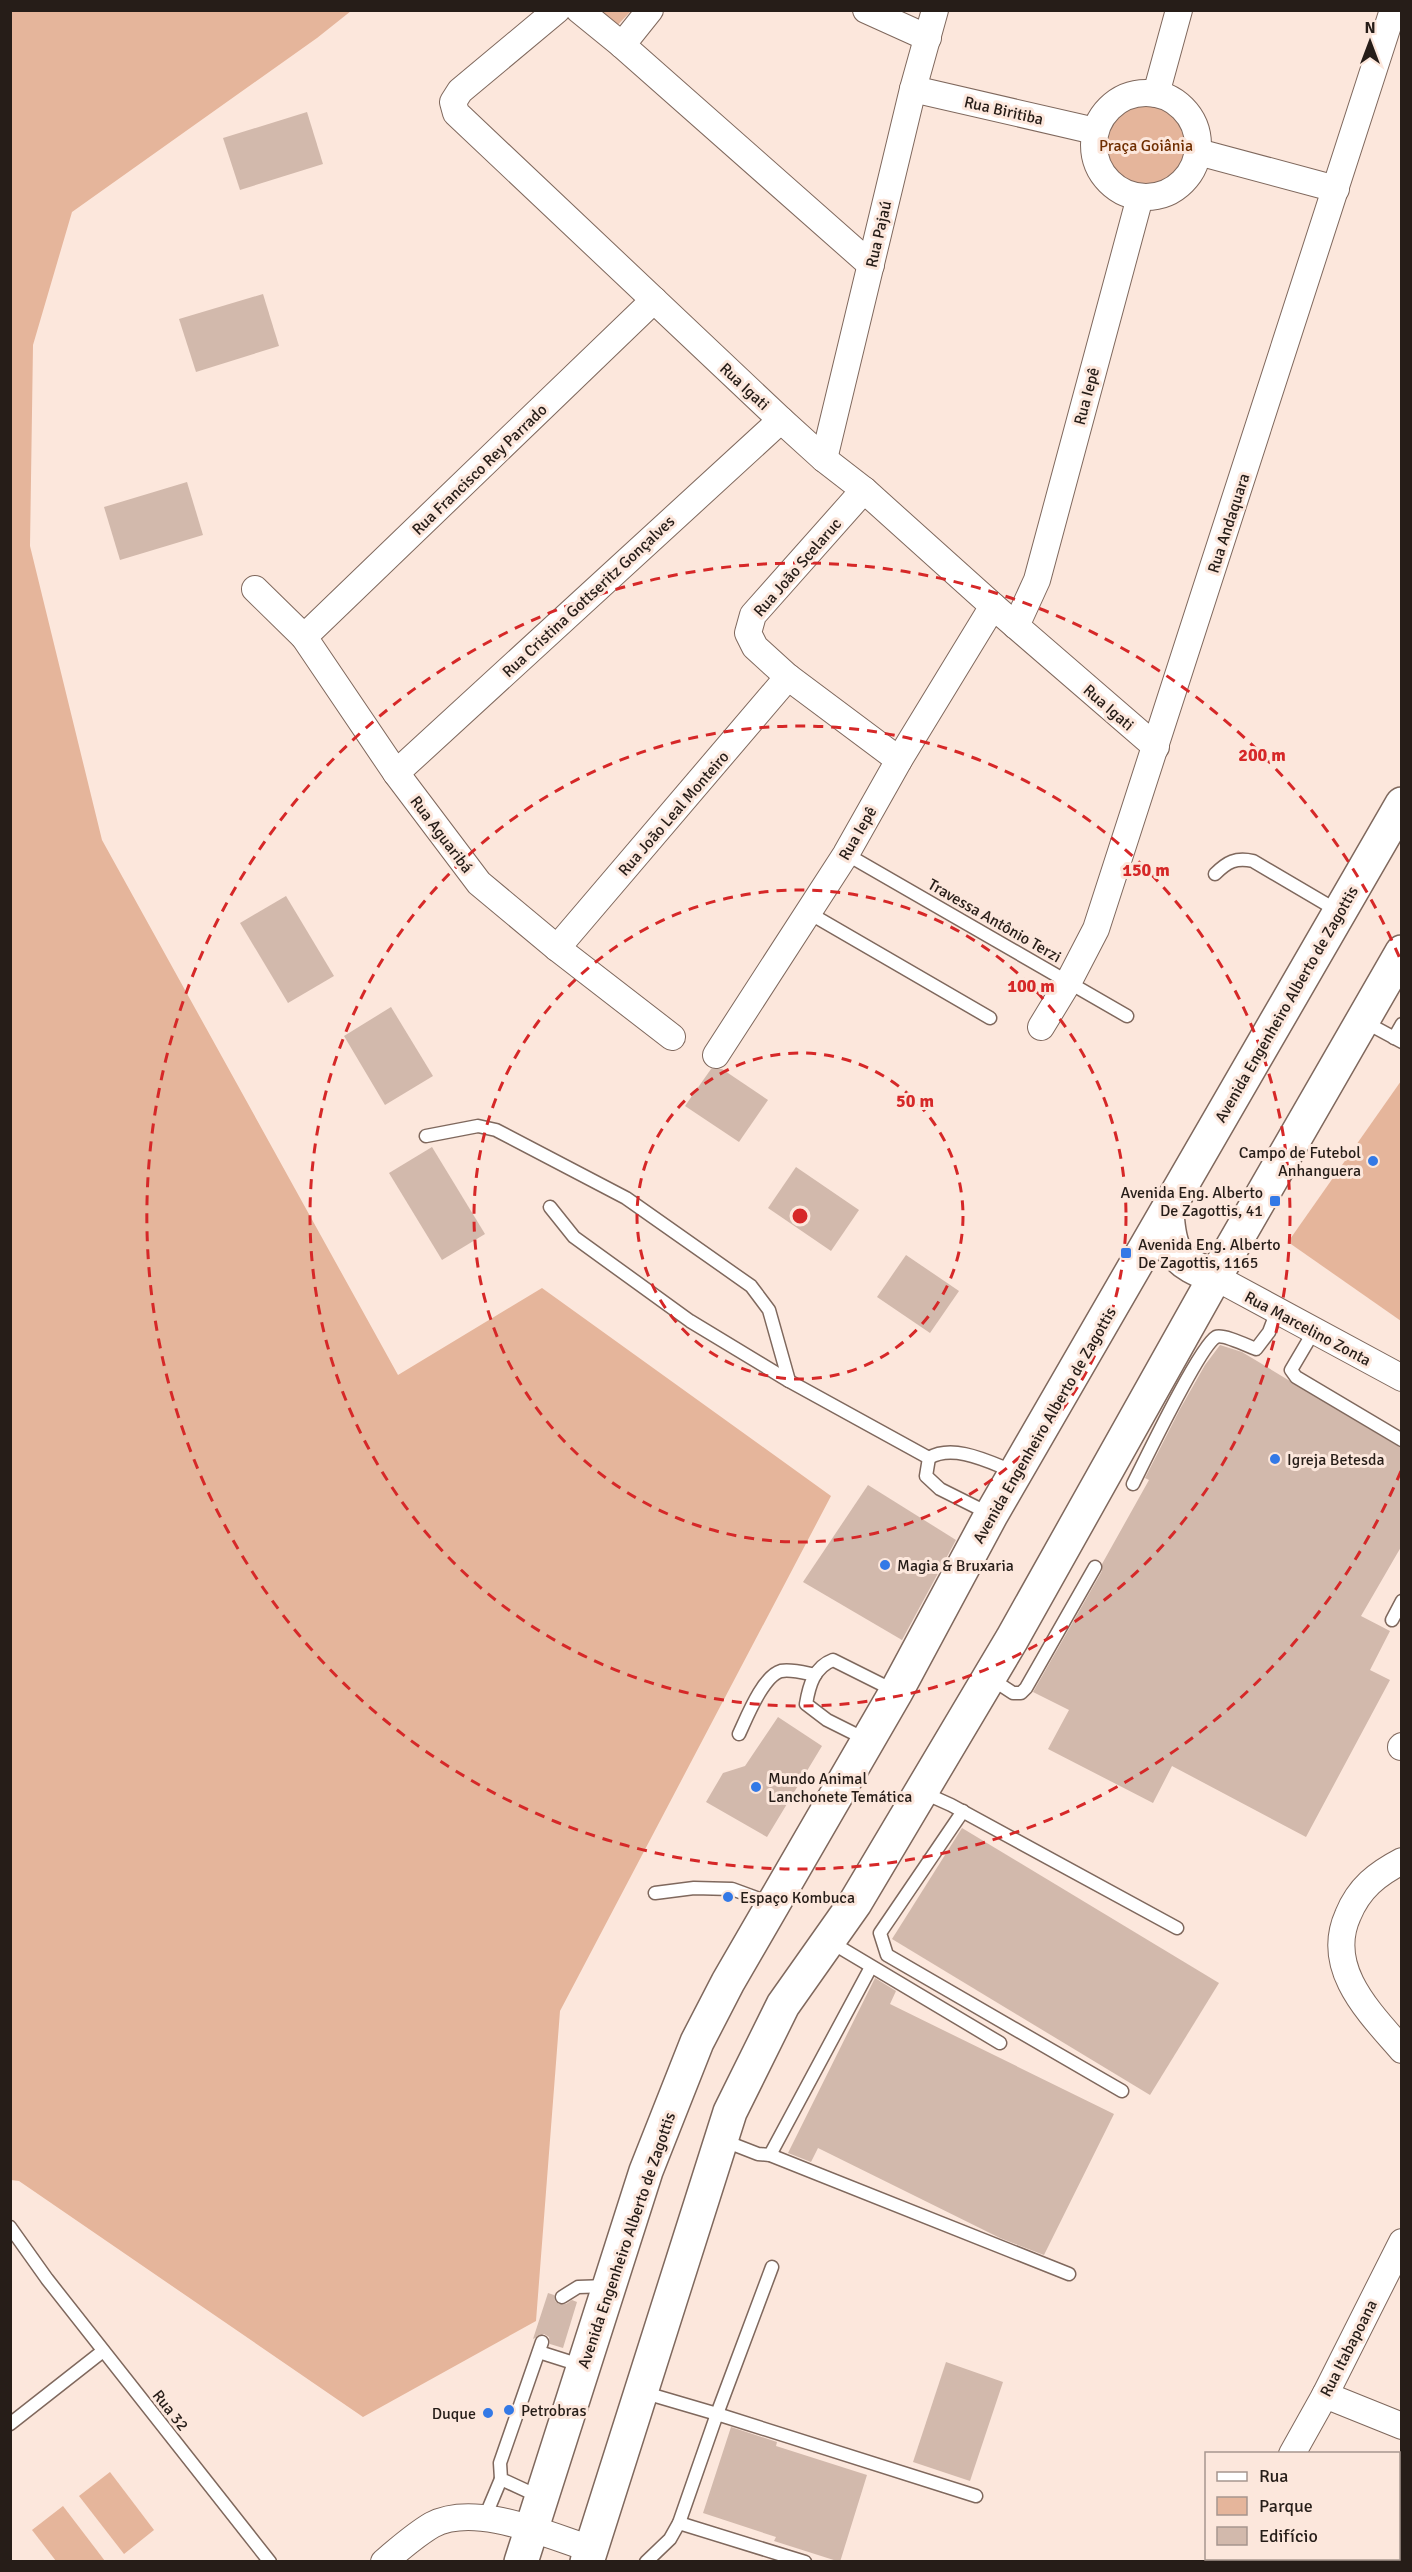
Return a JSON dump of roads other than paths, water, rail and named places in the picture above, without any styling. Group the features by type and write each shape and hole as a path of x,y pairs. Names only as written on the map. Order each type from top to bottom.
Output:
{"main road":[{"name":"Avenida Engenheiro Alberto de Zagottis","path":"521,2562 646,2170 697,2042 728,1982 896,1692 991,1515 1401,804"},
{"path":"589,2555 730,2112 747,2074 783,2005 855,1903 989,1678 1401,952"},
{"path":"1167,1213 1170,1246 1186,1263 1215,1278"}],"street":[{"name":"Rua Igati","path":"557,10 460,91 453,102 456,113 824,459 864,490 993,606 1156,747"},
{"path":"579,10 622,45 871,265"},
{"path":"622,45 650,10"},
{"path":"866,10 928,38"},
{"name":"Rua Pajaú","path":"824,459 913,89 935,10"},
{"path":"1156,94 1179,10"},
{"name":"Rua Andaquara","path":"1041,1027 1069,981 1096,929 1393,10"},
{"name":"Rua Biritiba","path":"913,89 1095,131"},
{"path":"1156,94 1180,106 1191,119 1197,136 1197,152 1193,167 1174,189 1161,195 1140,197 1120,190 1102,173 1094,148 1095,131 1102,116 1112,105 1133,95 1156,94"},
{"path":"1197,152 1336,189"},
{"name":"Rua Iepê","path":"1016,626 1037,580 1140,197"},
{"name":"Rua Francisco Rey Parrado","path":"304,637 654,300"},
{"name":"Rua Cristina Gottseritz Gonçalves","path":"396,773 781,420"},
{"name":"Rua João Scelaruc","path":"864,490 753,615 748,633 755,647 788,677 899,760"},
{"name":"Rua Aguaribá","path":"255,590 304,637 396,773 479,883 557,948 672,1037"},
{"name":"Rua Iepê","path":"716,1055 846,854 899,760 993,606"},
{"name":"Rua João Leal Monteiro","path":"557,948 788,677"},
{"name":"Rua Marcelino Zonta","path":"1215,1278 1401,1378"},
{"path":"1401,1861 1378,1874 1354,1901 1342,1928 1340,1948 1344,1971 1363,2004 1401,2050"},
{"name":"Rua Itabapoana","path":"1293,2452 1325,2395 1401,2242"},
{"path":"1325,2395 1401,2426"},
{"path":"384,2562 433,2525 459,2516 484,2517 531,2530 589,2555"}],"lane":[{"name":"Travessa Antônio Terzi","path":"846,854 1127,1016"},
{"path":"1215,874 1227,862 1242,859 1253,861 1339,912"},
{"path":"809,913 990,1018"},
{"path":"1362,1020 1398,1040 1401,1024"},
{"path":"426,1136 478,1126 496,1130 626,1198 751,1286 769,1310 789,1381"},
{"path":"550,1207 574,1237 690,1321 789,1381 929,1458"},
{"path":"1133,1484 1198,1360 1215,1338 1224,1336 1256,1349 1269,1332 1277,1311"},
{"path":"1314,1331 1291,1370 1296,1377 1401,1440"},
{"path":"991,1515 940,1489 926,1476 929,1458 937,1453 952,1452 981,1459 1016,1472"},
{"path":"989,1678 1013,1693 1021,1693 1026,1688 1095,1568"},
{"path":"1392,1620 1401,1601"},
{"path":"868,1740 827,1720 806,1704 815,1675 823,1664 833,1660 896,1692"},
{"path":"739,1734 765,1684 772,1676 782,1671 815,1675"},
{"path":"922,1792 963,1811 1177,1928"},
{"path":"963,1811 880,1933 887,1955 1122,2091"},
{"path":"655,1893 694,1888 732,1889 774,1904"},
{"path":"828,1941 1000,2043"},
{"path":"770,2155 872,1967"},
{"path":"721,2140 758,2154 770,2155 1069,2274"},
{"name":"Rua 32","path":"10,2227 47,2279 270,2562"},
{"path":"646,2562 670,2539 679,2523 772,2267"},
{"path":"562,2297 578,2287 609,2286"},
{"path":"484,2517 501,2479 500,2463 541,2347 584,2366"},
{"path":"10,2424 103,2350"},
{"path":"641,2391 976,2496"},
{"path":"501,2479 542,2498"},
{"path":"679,2523 805,2562"}],"place":[{"name":"Campo de Futebol Anhanguera","path":"1373,1161"},
{"name":"Avenida Eng. Alberto De Zagottis, 41","path":"1275,1201"},
{"name":"Avenida Eng. Alberto De Zagottis, 1165","path":"1126,1253"},
{"name":"Igreja Betesda","path":"1275,1459"},
{"name":"Magia & Bruxaria","path":"885,1565"},
{"name":"Mundo Animal Lanchonete Temática","path":"756,1787"},
{"name":"Espaço Kombuca","path":"728,1897"},
{"name":"Petrobras","path":"509,2410"},
{"name":"Duque","path":"488,2413"}],"park label":[{"name":"Praça Goiânia","path":"1146,145"}]}
